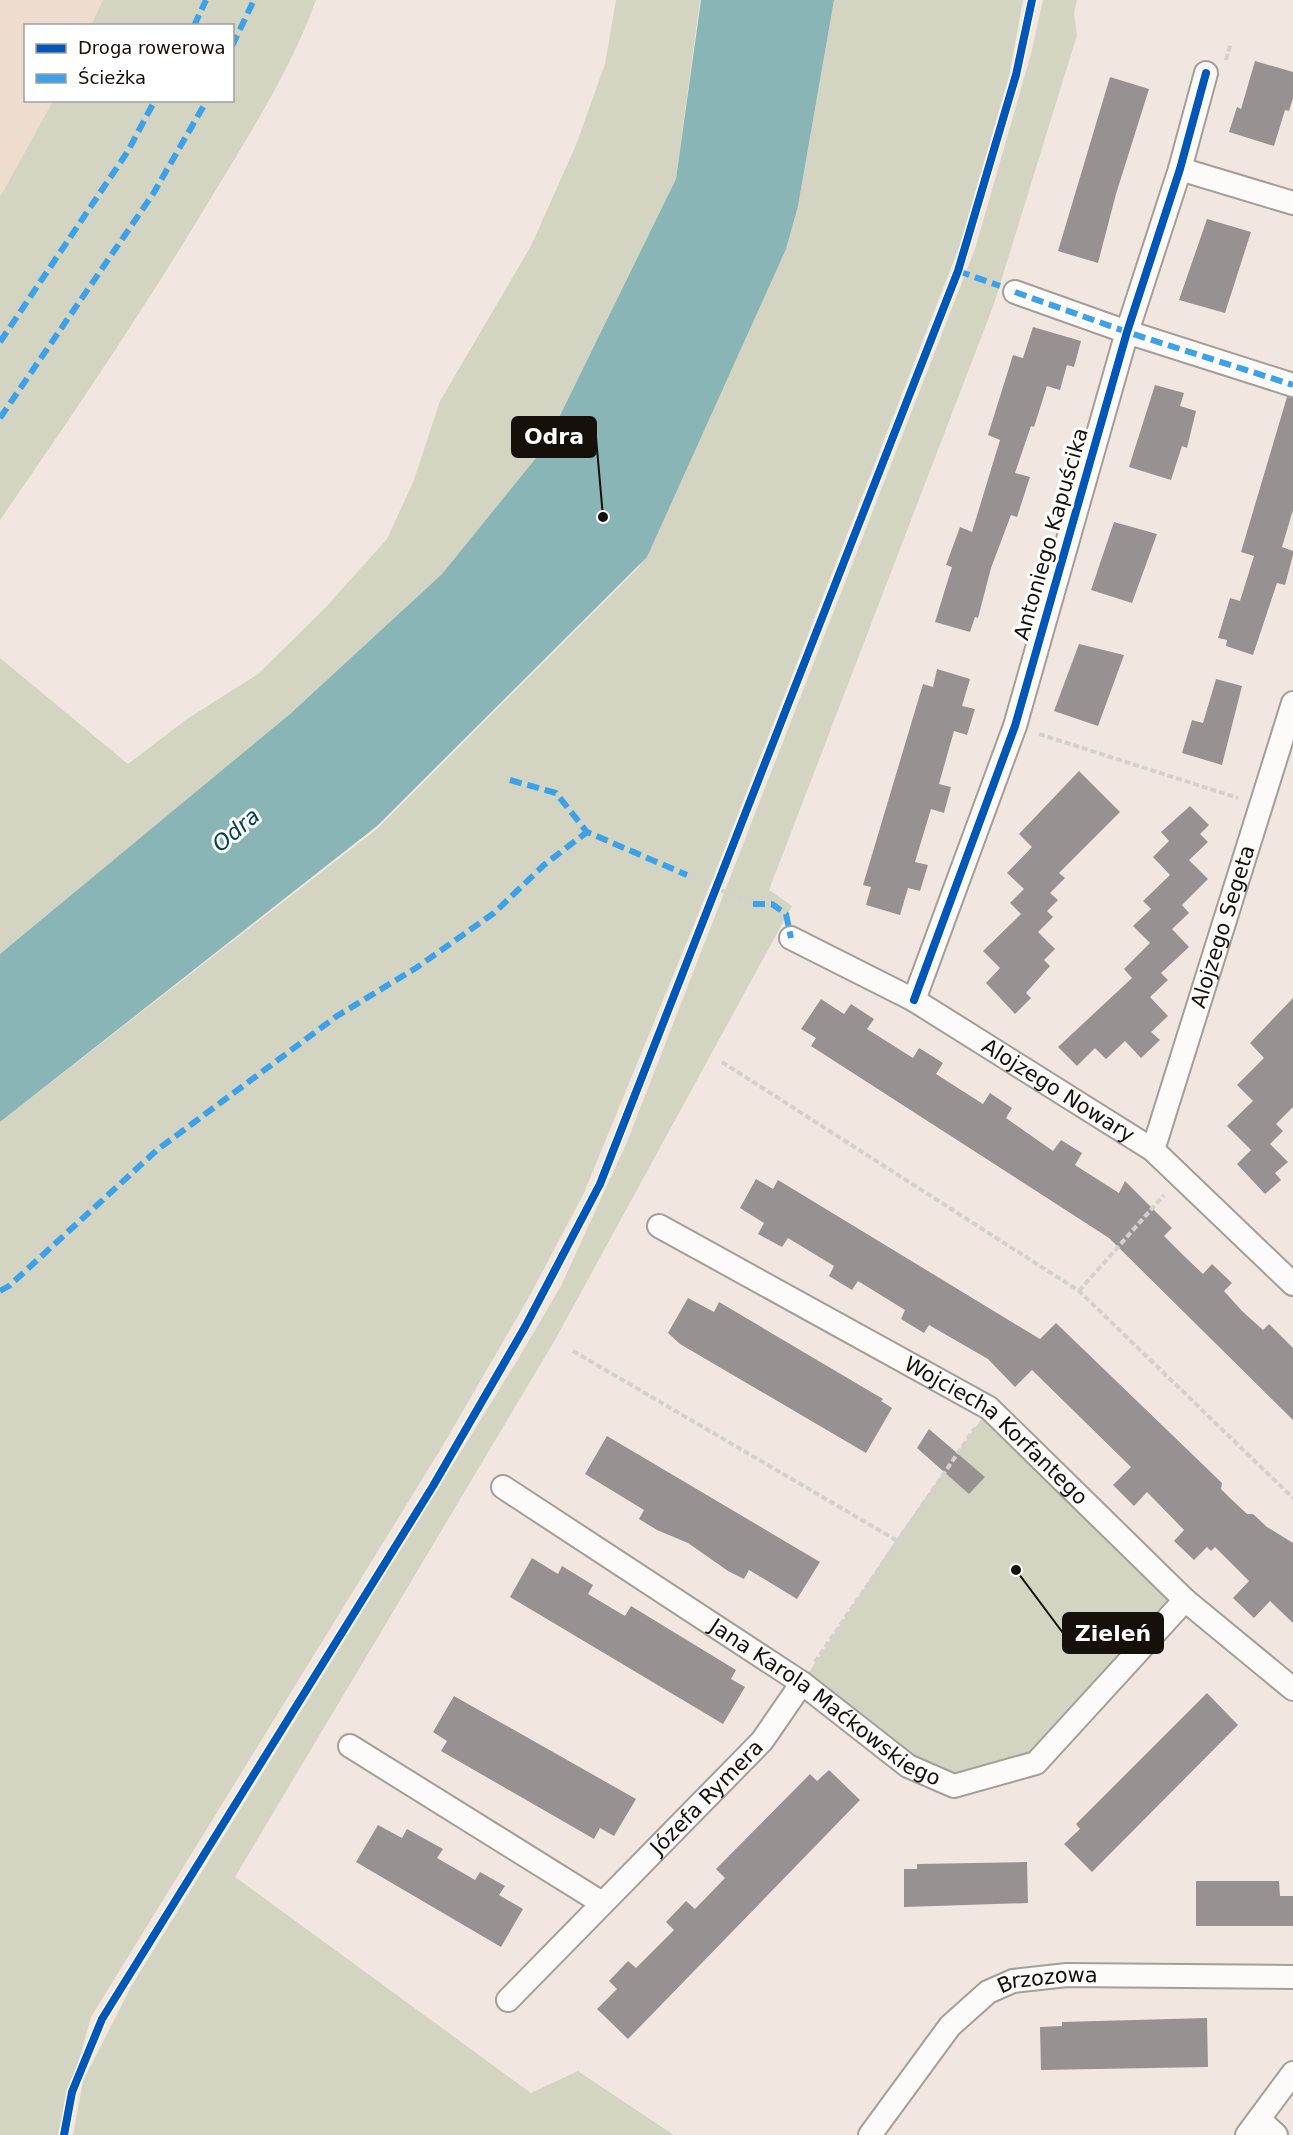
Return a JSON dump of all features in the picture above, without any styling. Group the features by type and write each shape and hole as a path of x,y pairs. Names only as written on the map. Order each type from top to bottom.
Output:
{"street":[{"name":"Antoniego Kapuścika","path":"915,1000 1015,726 1127,332 1215,70"},
{"path":"1180,169 1293,203"},
{"path":"1015,292 1127,332 1293,385"},
{"name":"Alojzego Segeta","path":"1153,1150 1293,703"},
{"name":"Alojzego Nowary","path":"791,938 915,1000 1153,1150 1293,1284"},
{"name":"Wojciecha Korfantego","path":"659,1226 989,1408 1185,1600 1293,1689"},
{"name":"Jana Karola Maćkowskiego","path":"503,1487 802,1683 908,1766 954,1786 1036,1763 1185,1600"},
{"name":"Józefa Rymera","path":"508,2000 762,1741 802,1683"},
{"path":"350,1746 602,1903"},
{"name":"Brzozowa","path":"870,2135 950,2026 988,1992 1013,1981 1067,1976 1293,1977"},
{"path":"1276,2135 1253,2127 1293,2073"}],"path":[{"path":"1215,70 1231,43"},
{"path":"1015,726 1262,806"},
{"path":"687,875 753,904"},
{"path":"713,901 722,879"},
{"path":"722,1062 1078,1291 1293,1498"},
{"path":"1078,1291 1181,1177"},
{"path":"573,1352 896,1540"},
{"path":"802,1683 896,1540 989,1408"}],"shaded area":[{"path":"0,0 103,0 91,24 24,24 24,102 52,102 0,197"}],"green space":[{"path":"103,0 316,0 295,50 270,99 189,235 110,358 0,520 0,197 52,102 234,102 234,24 91,24"},
{"path":"616,0 700,0 676,179 544,448 442,574 290,714 114,863 0,954 0,658 128,764 187,719 258,674 326,607 387,539 414,480 440,401 531,246 576,145 605,64"},
{"path":"834,0 1023,0 1009,76 960,245 713,878 584,1193 529,1297 442,1447 91,2017 58,2135 0,2135 0,1122 377,829 639,567 742,346 798,206"},
{"path":"1043,0 1077,0 1074,14 1077,35 994,304 769,890 792,906 555,1340 235,1877 531,2093 578,2071 674,2135 73,2135 83,2081 132,1985 561,1286 627,1142 975,249 1031,54"},
{"path":"989,1408 1185,1600 1036,1763 954,1786 802,1683 896,1540"}],"water":[{"path":"701,0 834,0 798,206 786,249 647,557 377,826 0,1122 0,954 290,714 442,574 544,448 676,179"}],"building":[{"path":"1255,61 1293,72 1293,98 1289,111 1285,110 1274,146 1229,132 1237,107 1241,109"},
{"path":"1110,77 1149,89 1116,194 1098,263 1058,251"},
{"path":"1207,219 1251,232 1225,313 1179,300"},
{"path":"1033,327 1081,341 1074,367 1067,365 1060,390 1047,386 1034,427 1031,426 1015,473 1030,477 1017,517 1011,515 991,568 978,618 975,617 970,632 935,622 952,567 946,565 960,527 972,532 1000,440 988,435 1013,355 1023,358"},
{"path":"1155,385 1184,393 1180,406 1196,411 1187,448 1182,446 1171,480 1129,467"},
{"path":"1287,397 1293,398 1293,510 1282,547 1293,551 1293,555 1285,585 1277,583 1253,655 1226,646 1227,640 1218,638 1230,598 1240,601 1254,556 1241,552"},
{"path":"1114,522 1157,534 1132,603 1091,590"},
{"path":"1079,644 1124,655 1098,726 1054,711"},
{"path":"937,669 970,679 962,706 975,709 967,735 954,731 939,784 951,787 944,813 931,809 915,862 928,865 920,891 908,888 900,915 866,905 871,887 863,885 923,684 933,687"},
{"path":"1216,679 1242,686 1222,765 1182,753 1192,720 1203,723"},
{"path":"1079,771 1120,812 1059,873 1065,878 1050,893 1058,900 1047,911 1053,917 1038,932 1055,949 1044,960 1050,966 1026,993 1031,998 1015,1014 986,983 1000,968 983,951 1021,914 1010,903 1024,889 1007,873 1032,847 1019,834"},
{"path":"1190,806 1209,825 1200,834 1208,842 1189,860 1208,879 1182,905 1189,913 1172,929 1189,947 1161,973 1168,980 1150,997 1168,1016 1151,1032 1160,1040 1141,1058 1125,1041 1106,1059 1095,1048 1077,1066 1058,1047 1132,978 1124,969 1150,943 1133,926 1151,909 1143,901 1170,875 1153,857 1169,841 1161,832"},
{"path":"1293,998 1293,1107 1276,1124 1283,1131 1270,1144 1288,1162 1275,1173 1281,1180 1265,1194 1237,1164 1251,1150 1227,1126 1253,1101 1237,1085 1264,1058 1250,1043"},
{"path":"821,999 844,1014 851,1004 874,1019 867,1029 913,1058 919,1048 943,1063 936,1074 983,1104 990,1093 1012,1108 1006,1118 1053,1151 1061,1140 1082,1153 1075,1165 1119,1193 1125,1181 1172,1228 1164,1236 1184,1256 1203,1274 1212,1264 1232,1283 1224,1291 1242,1311 1263,1330 1269,1324 1293,1348 1293,1420 1109,1238 811,1046 816,1038 801,1029"},
{"path":"756,1179 773,1189 778,1180 1040,1339 1056,1323 1222,1483 1221,1489 1247,1514 1253,1514 1267,1527 1293,1543 1293,1623 1270,1601 1254,1618 1233,1598 1249,1581 1215,1547 1211,1551 1207,1547 1194,1560 1174,1541 1184,1530 1147,1492 1134,1506 1113,1485 1131,1467 1032,1370 1015,1387 988,1359 929,1325 924,1333 901,1319 905,1310 858,1281 852,1290 829,1276 834,1266 788,1238 782,1247 758,1234 764,1223 740,1208"},
{"path":"688,1298 714,1312 719,1302 883,1399 881,1401 892,1408 866,1453 680,1344 668,1333"},
{"path":"929,1429 985,1477 969,1494 917,1448"},
{"path":"607,1436 820,1562 797,1599 749,1570 744,1579 728,1571 688,1543 657,1530 639,1519 644,1510 585,1474"},
{"path":"532,1558 558,1574 562,1566 593,1585 588,1594 625,1616 631,1606 736,1670 731,1679 745,1687 723,1724 510,1597"},
{"path":"1207,1693 1238,1725 1092,1872 1064,1844 1080,1829 1076,1824"},
{"path":"454,1696 636,1799 614,1836 600,1828 594,1839 441,1751 447,1741 433,1732"},
{"path":"829,1770 860,1800 628,2039 597,2009 617,1989 609,1981 628,1961 636,1968 674,1930 666,1922 686,1901 695,1909 725,1878 716,1869 810,1774 817,1781"},
{"path":"378,1825 402,1838 407,1829 443,1849 437,1858 475,1880 480,1872 505,1886 499,1895 523,1909 501,1947 356,1862"},
{"path":"1027,1862 1028,1903 904,1907 904,1869 917,1869 917,1864"},
{"path":"1196,1881 1279,1881 1280,1896 1293,1896 1293,1926 1196,1926"},
{"path":"1207,2018 1208,2067 1041,2070 1040,2027 1062,2026 1062,2022"}],"marked path":[{"path":"195,24 206,0"},
{"path":"234,42 254,0"},
{"path":"0,342 128,151 154,102"},
{"path":"0,418 153,194 206,102"},
{"path":"958,271 1000,286"},
{"path":"1015,292 1127,332 1293,385"},
{"path":"510,780 556,793 587,832 687,875"},
{"path":"0,1291 9,1286 157,1150 337,1016 416,968 494,913 544,865 587,832"},
{"path":"753,904 772,904 786,914 791,938"}],"cycle path":[{"path":"64,2135 72,2092 102,2019 433,1486 525,1327 600,1184 958,271 1016,75 1032,0"},
{"path":"914,1000 1015,726 1127,332 1180,169 1206,73"}],"place":[{"name":"Odra","path":"603,517"},
{"name":"Zieleń","path":"1016,1570"}]}
